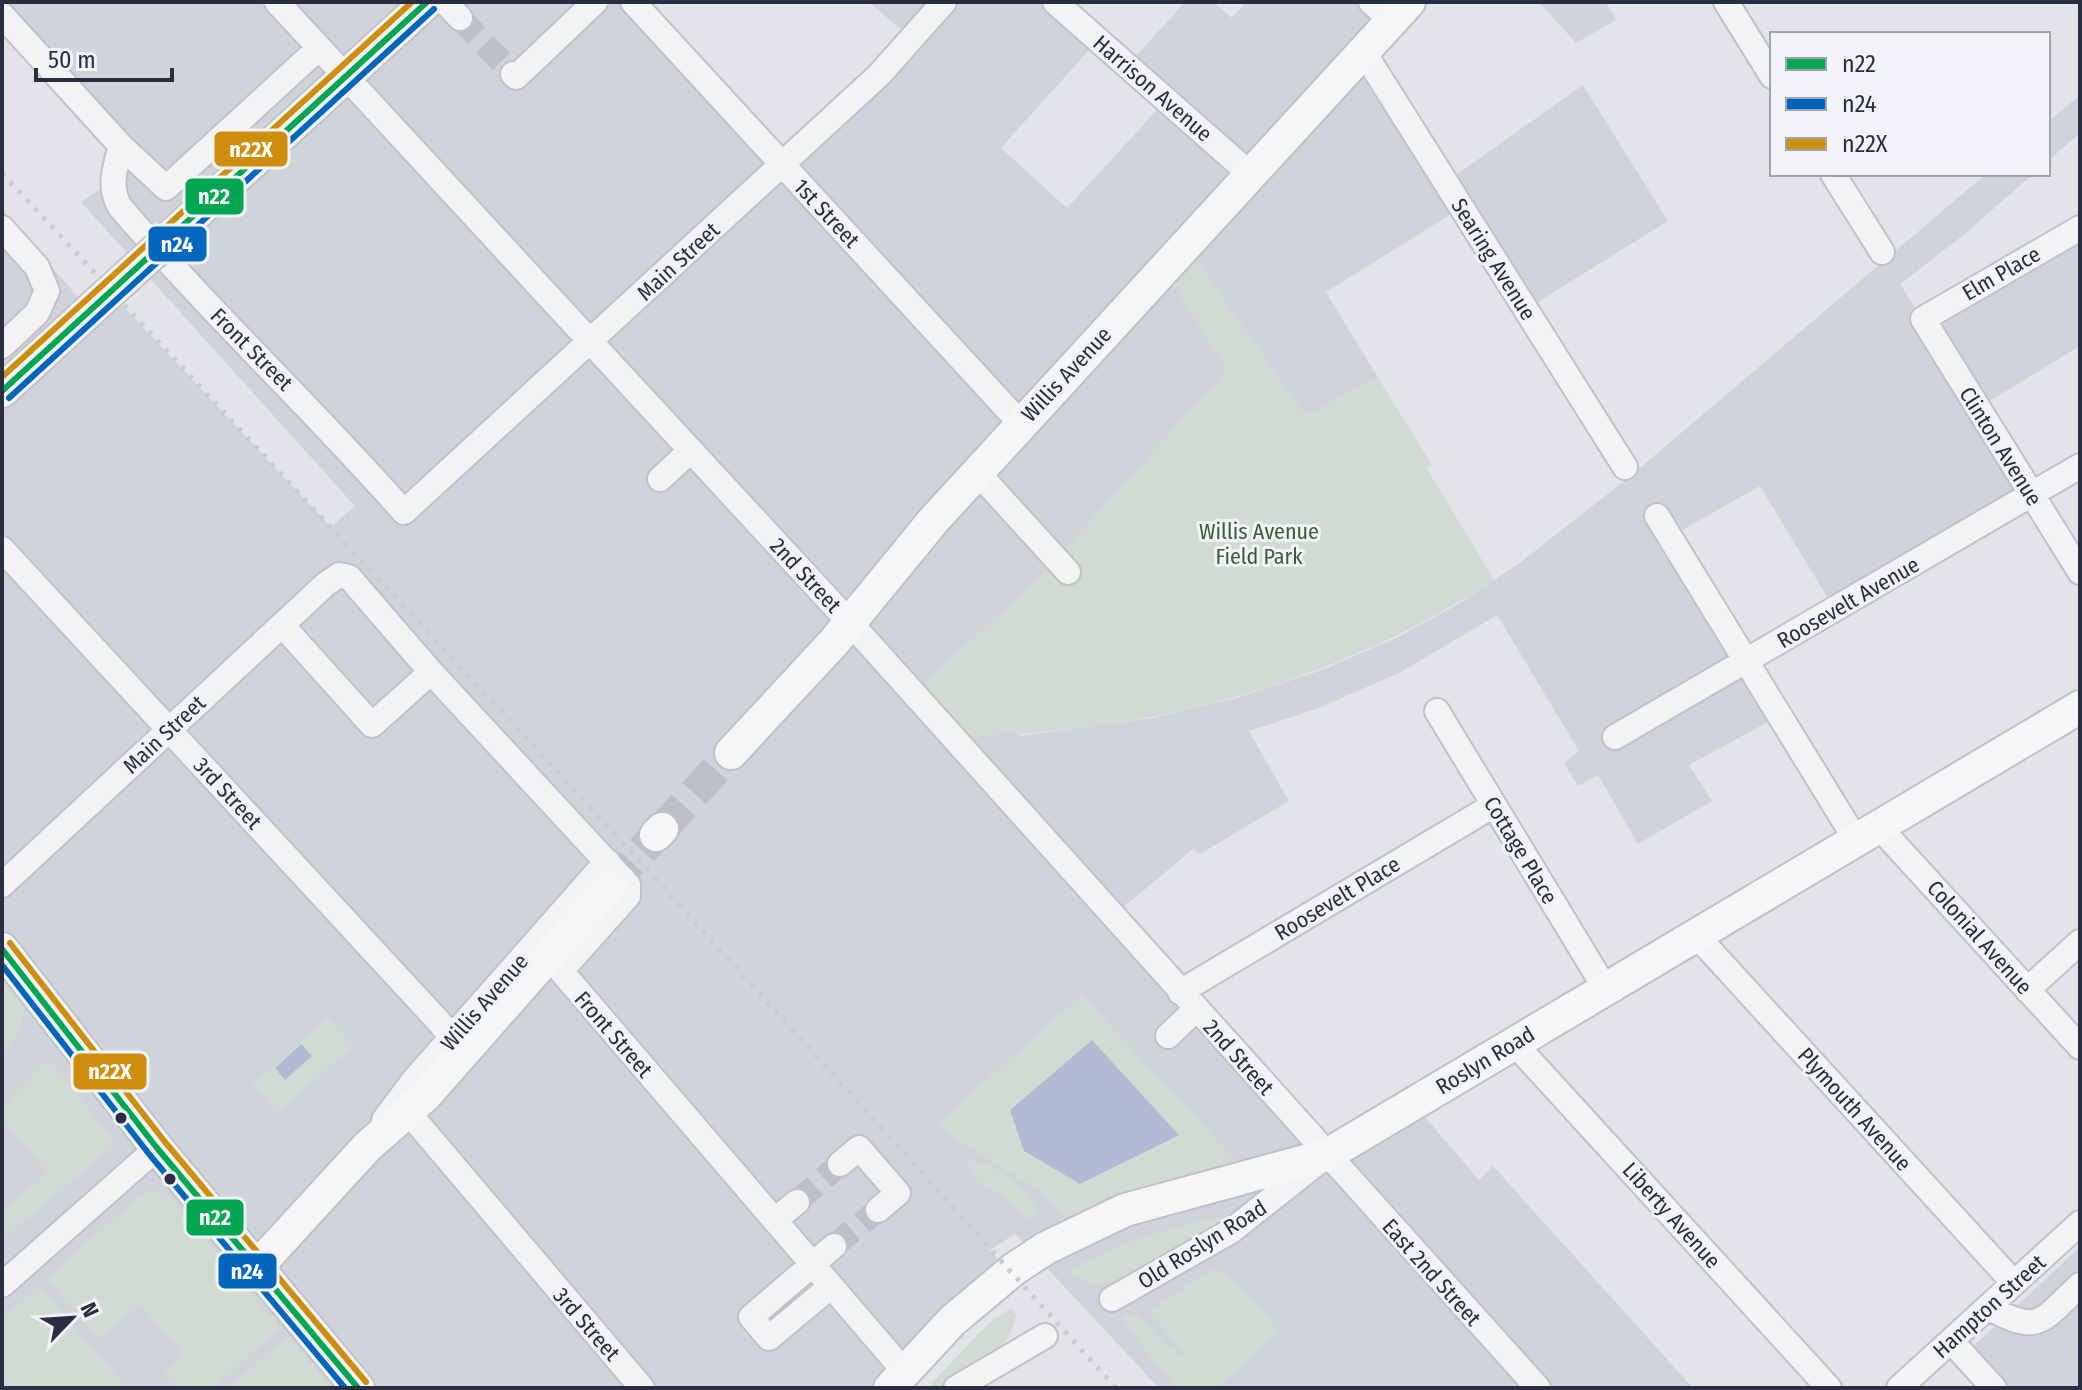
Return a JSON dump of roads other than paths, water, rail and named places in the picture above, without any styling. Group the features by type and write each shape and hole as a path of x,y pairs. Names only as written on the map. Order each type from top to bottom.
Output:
{"main road":[{"path":"2,391 427,2"},
{"name":"Willis Avenue","path":"731,753 850,623 977,472 1363,51 1390,8"},
{"name":"Roslyn Road","path":"897,1379 952,1321 999,1281 1078,1230 1125,1210 1327,1155 2080,707"},
{"name":"Willis Avenue","path":"257,1267 367,1147 408,1112 608,874"},
{"path":"2,949 157,1148 358,1388"}],"street":[{"name":"2nd Street","path":"277,2 850,623 1327,1155"},
{"path":"513,74 516,77 595,2"},
{"name":"1st Street","path":"633,2 1021,424"},
{"name":"Main Street","path":"404,512 879,75 944,2"},
{"name":"Harrison Avenue","path":"1055,2 1250,174"},
{"path":"1726,2 1770,73"},
{"path":"2,15 121,146 166,188 319,48"},
{"name":"Searing Avenue","path":"1363,51 1625,467"},
{"name":"Front Street","path":"121,146 113,180 114,194 126,213 262,364 305,402 404,512"},
{"path":"1834,176 1882,252"},
{"path":"2,228 42,273 47,291 37,313 2,346"},
{"name":"Elm Place","path":"1923,319 2080,228"},
{"name":"Clinton Avenue","path":"1923,319 2080,572"},
{"path":"660,479 690,451"},
{"name":"Roosevelt Avenue","path":"1615,737 2080,466"},
{"path":"977,472 1068,572"},
{"path":"1657,516 1746,661 1868,834"},
{"name":"3rd Street","path":"2,549 453,1037"},
{"name":"Front Street","path":"326,584 339,575 349,577 608,874 628,885 629,893 561,971 813,1264 897,1379"},
{"name":"Main Street","path":"2,885 326,584"},
{"path":"282,625 372,725 431,672"},
{"name":"Cottage Place","path":"1437,711 1605,988"},
{"name":"Roosevelt Place","path":"1168,1036 1188,1000 1494,805"},
{"name":"Colonial Avenue","path":"1868,834 2027,990 2080,1047"},
{"name":"Willis Avenue","path":"367,1147 392,1108 453,1037 608,874"},
{"name":"Plymouth Avenue","path":"1696,935 2014,1283"},
{"path":"2027,990 2080,942"},
{"name":"Liberty Avenue","path":"1514,1043 1829,1388"},
{"name":"3rd Street","path":"408,1112 642,1388"},
{"path":"2,1285 157,1148"},
{"path":"840,1164 859,1148 898,1193 878,1210"},
{"name":"Old Roslyn Road","path":"1112,1299 1231,1231 1327,1155"},
{"name":"East 2nd Street","path":"1327,1155 1538,1388"},
{"path":"775,1220 797,1202"},
{"name":"Hampton Street","path":"1899,1388 2080,1223"},
{"path":"831,1286 767,1337 751,1317 834,1246"},
{"path":"1988,1307 2012,1320 2029,1324 2041,1320 2080,1285"},
{"path":"956,1388 1045,1336"},
{"path":"1951,1341 1994,1388"}],"water":[{"path":"1092,1040 1179,1135 1080,1184 1024,1151 1010,1110"},
{"path":"301,1044 312,1056 285,1080 275,1068"}],"tunnel":[{"path":"460,18 513,74"},
{"path":"662,829 731,753"},
{"path":"610,886 656,835"},
{"path":"797,1202 840,1164"},
{"path":"834,1246 878,1210"}],"railway":[{"path":"2,173 627,847 1116,1388"}],"park label":[{"name":"Willis Avenue Field Park","path":"1259,544"}]}
